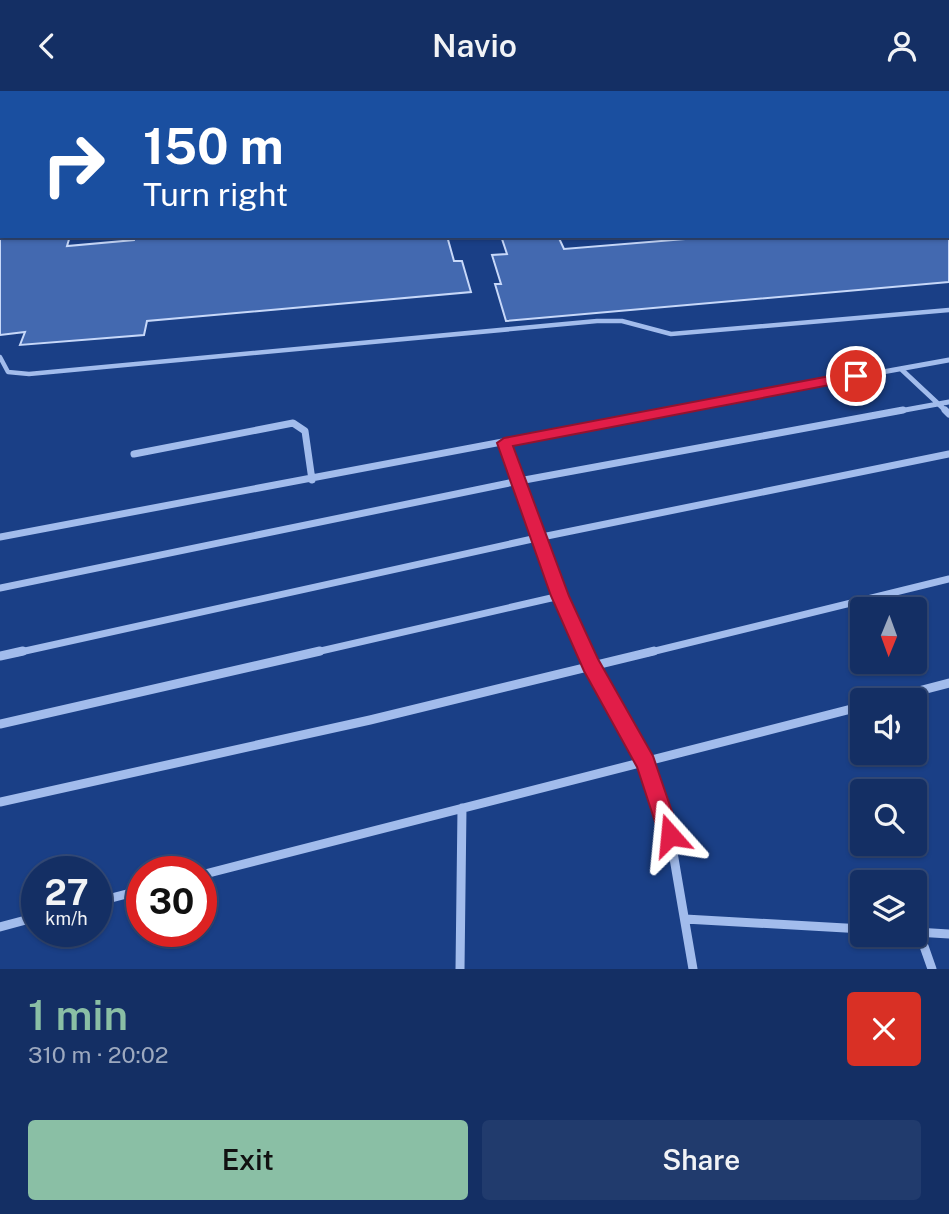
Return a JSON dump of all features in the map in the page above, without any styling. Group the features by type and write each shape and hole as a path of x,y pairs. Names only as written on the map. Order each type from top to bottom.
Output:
{"street":[{"path":"0,537 312,480 812,382 949,360"},
{"path":"901,369 949,414"},
{"path":"0,588 519,481 949,403"},
{"path":"134,454 293,423 300,425 304,431 312,480"},
{"path":"504,443 560,596 591,665 646,763 670,835 693,969"},
{"path":"0,656 537,538 949,454"},
{"path":"0,803 370,720 949,579"},
{"path":"0,724 560,596"},
{"path":"927,689 949,683"},
{"path":"217,871 850,709"},
{"path":"460,969 462,808"},
{"path":"685,919 850,928"},
{"path":"0,927 21,921"},
{"path":"927,933 949,934"},
{"path":"923,947 932,969"}],"lane":[{"path":"0,357 11,374 29,375 597,321 622,321 671,334 949,310"}],"building":[{"path":"0,238 69,238 67,246 134,238 448,238 454,261 462,261 471,292 147,321 144,335 20,345 25,332 0,335"},
{"path":"502,238 559,238 564,249 698,238 949,238 949,282 506,321 495,284 501,284 492,255 507,254"}],"route":[{"path":"670,835 646,763 591,665 560,596 504,443 812,382 856,376"}]}
